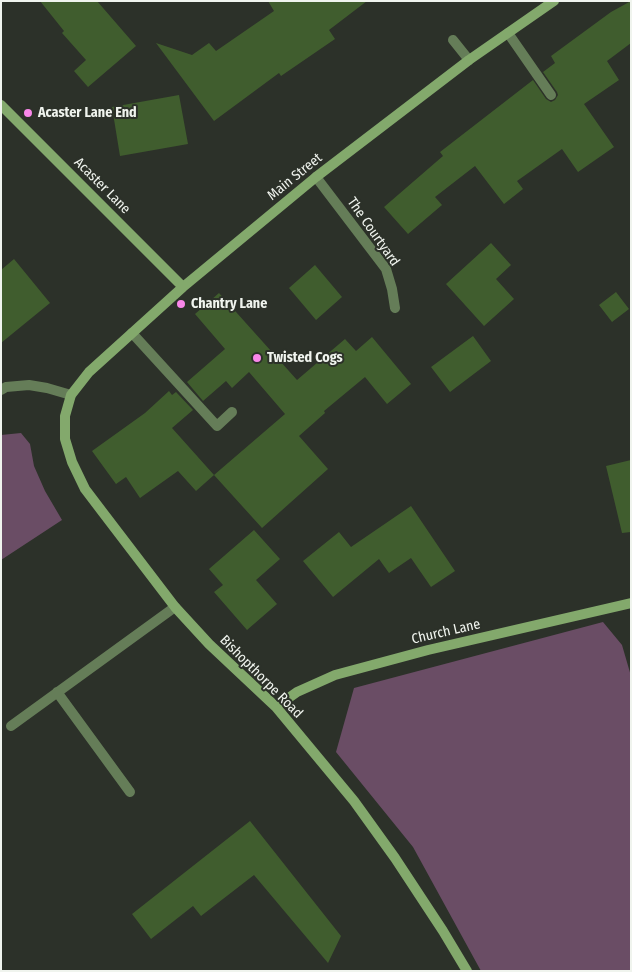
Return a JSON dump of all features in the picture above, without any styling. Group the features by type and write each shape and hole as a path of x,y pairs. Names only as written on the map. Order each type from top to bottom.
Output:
{"street":[{"name":"Main Street","path":"71,395 89,372 183,287 316,177 469,60 553,2"},
{"path":"508,33 551,95"},
{"path":"453,40 469,60"},
{"name":"Acaster Lane","path":"1,105 183,287"},
{"name":"The Courtyard","path":"316,177 386,269 395,308"},
{"path":"132,333 217,426 232,412"},
{"path":"1,390 6,387 29,385 71,395"},
{"name":"Bishopthorpe Road","path":"71,395 65,416 65,439 72,462 85,489 140,564 175,607 209,644 276,707 354,801 395,858 443,931 466,971"},
{"name":"Church Lane","path":"276,707 297,692 335,675 428,650 631,603"},
{"path":"11,726 175,607"},
{"path":"57,692 130,792"}],"shaded area":[{"path":"21,433 30,444 34,466 45,491 62,520 1,560 1,435"},
{"path":"603,622 622,645 631,676 631,971 481,971 413,847 336,752 354,688"}],"building":[{"path":"40,1 97,1 136,46 88,87 74,71 86,60 62,33 64,31"},
{"path":"268,1 367,1 329,30 335,39 281,76 279,73 214,121 156,43 192,55 209,43 216,51 274,11"},
{"path":"631,1 631,43 607,61 619,80 584,104 614,147 578,172 562,149 517,181 523,189 504,204 475,166 435,197 442,205 408,234 384,207 443,156 440,152 533,80 546,99 551,102 555,100 558,95 557,92 543,72 555,63 551,56 611,12"},
{"path":"179,95 188,144 120,156 112,107"},
{"path":"491,243 511,265 496,279 514,299 484,326 446,284"},
{"path":"14,259 50,303 1,343 1,270"},
{"path":"315,265 342,297 316,320 289,288"},
{"path":"616,292 629,309 612,322 599,305"},
{"path":"219,293 297,380 345,339 356,351 372,337 411,384 387,404 365,377 324,411 325,413 299,436 328,469 262,528 214,475 285,414 249,372 232,388 226,381 203,401 187,382 225,349 195,314"},
{"path":"473,336 491,361 450,392 431,367"},
{"path":"169,391 172,395 176,392 193,410 172,428 214,475 196,491 178,471 140,498 126,477 116,484 92,451 145,413"},
{"path":"631,460 631,532 622,533 606,466"},
{"path":"411,506 455,571 431,587 411,558 389,573 379,559 333,597 303,561 339,532 351,547"},
{"path":"254,530 280,559 256,580 277,604 247,630 214,592 223,585 209,569"},
{"path":"250,821 341,936 328,963 254,875 201,916 193,906 151,939 132,914"}],"place":[{"name":"Acaster Lane End","path":"28,113"},
{"name":"Chantry Lane","path":"181,304"},
{"name":"Twisted Cogs","path":"257,358"}]}
